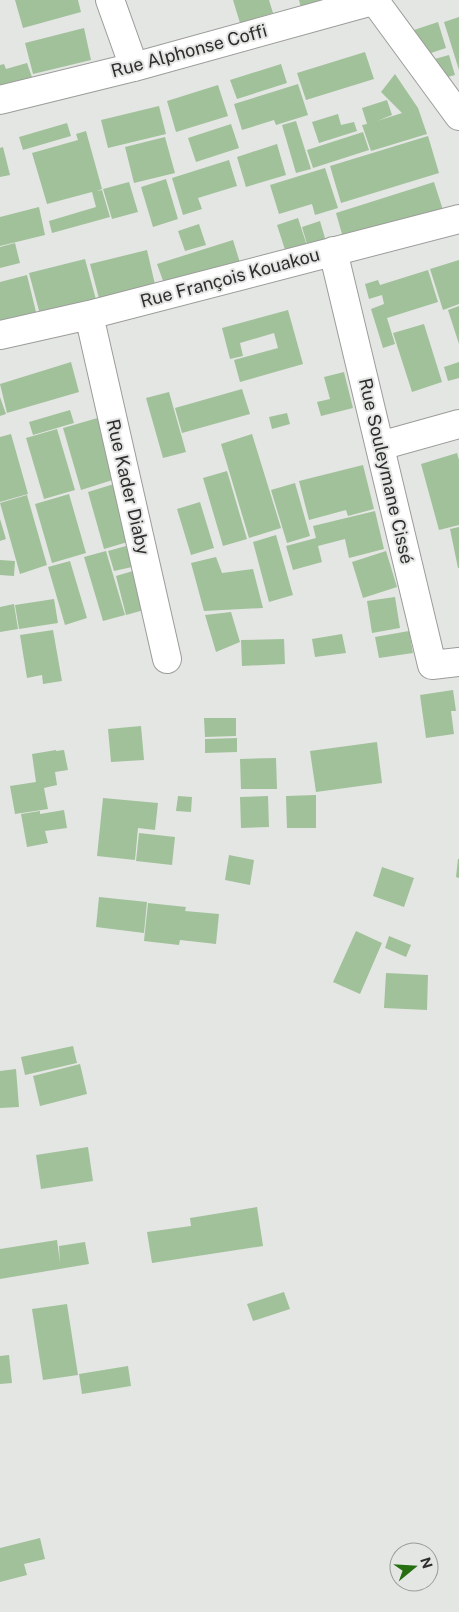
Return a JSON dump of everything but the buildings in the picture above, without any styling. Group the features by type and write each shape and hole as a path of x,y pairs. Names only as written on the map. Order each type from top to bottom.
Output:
{"street":[{"path":"110,0 134,67"},
{"path":"375,0 459,116"},
{"name":"Rue Alphonse Coffi","path":"0,100 134,67 375,0"},
{"name":"Rue François Kouakou","path":"0,335 89,315 459,219"},
{"name":"Rue Souleymane Cissé","path":"333,251 432,665 459,662"},
{"name":"Rue Kader Diaby","path":"89,315 168,659"},
{"path":"380,446 459,424"}]}
